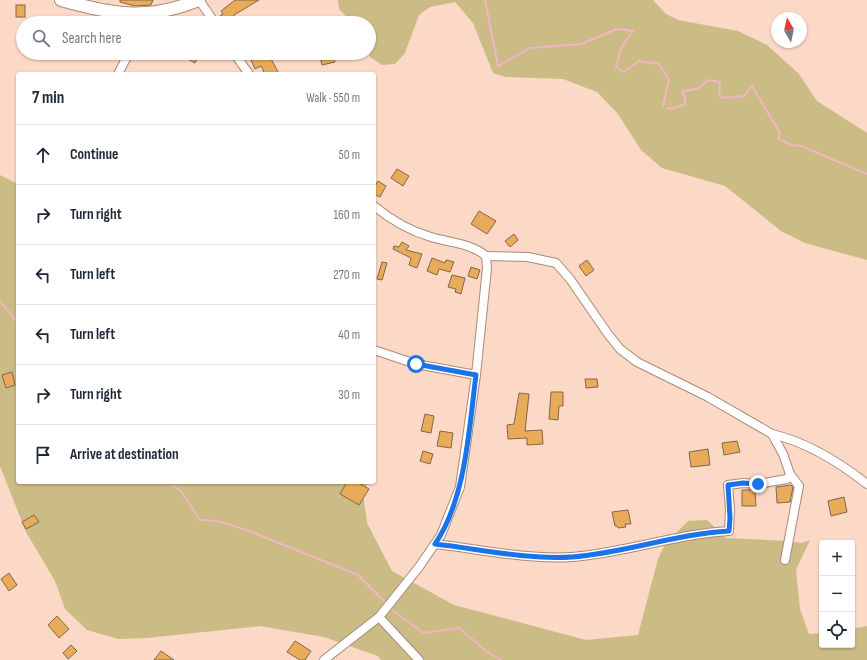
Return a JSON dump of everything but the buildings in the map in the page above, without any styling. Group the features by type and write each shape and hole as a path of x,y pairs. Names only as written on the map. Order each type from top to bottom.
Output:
{"street":[{"path":"61,0 127,16"},
{"path":"153,16 177,9 199,0 211,16"},
{"path":"119,72 125,60"},
{"path":"239,60 248,72"},
{"path":"376,207 402,226 431,237 479,250 486,256 528,257 556,262 570,279 620,349 637,362 708,397 772,434 788,438 818,452 867,484"},
{"path":"324,660 379,616 419,567 441,535 460,487 476,375 486,256"},
{"path":"376,351 416,364 476,375"},
{"path":"772,434 783,454 790,474 800,486 786,560"},
{"path":"435,544 546,557 573,557 620,551 705,532 729,531 730,509 728,485 743,483 758,484 787,480 790,474"},
{"path":"379,616 419,660"}],"shaded area":[{"path":"338,0 653,0 666,14 678,20 738,31 767,45 799,74 817,101 867,133 867,260 805,243 781,231 725,186 662,168 641,150 618,114 597,92 563,79 506,77 493,73 473,23 455,2 430,7 419,15 405,53 395,64 382,65 374,60 376,60 376,16 346,16 339,9"},
{"path":"0,175 16,183 16,484 367,484 363,494 367,523 392,571 454,605 586,640 638,635 658,559 665,544 688,521 707,520 726,538 802,543 810,540 796,570 800,609 809,634 819,633 819,648 855,648 855,628 867,626 867,660 381,660 378,656 324,637 260,626 147,638 118,639 87,630 65,609 55,581 26,532 0,466"}],"waterway":[{"path":"485,0 498,66 530,48 581,44 617,29 633,31 621,48 616,67 624,72 639,61 659,64 669,80 663,106"},
{"path":"667,108 672,109 685,104 685,97 682,92 699,88 708,80 720,82 719,95 723,98 744,96 752,86 780,133 778,139 792,145 801,146 867,174"},
{"path":"0,301 16,321"},
{"path":"171,484 181,491 200,520 218,521 252,532 358,575 386,603"},
{"path":"389,607 424,633 459,628 487,652 501,660"}],"route":[{"path":"416,364 476,375 460,487 441,535 435,544 546,557 573,557 620,551 705,532 729,531 730,509 728,485 743,483 758,484"}]}
